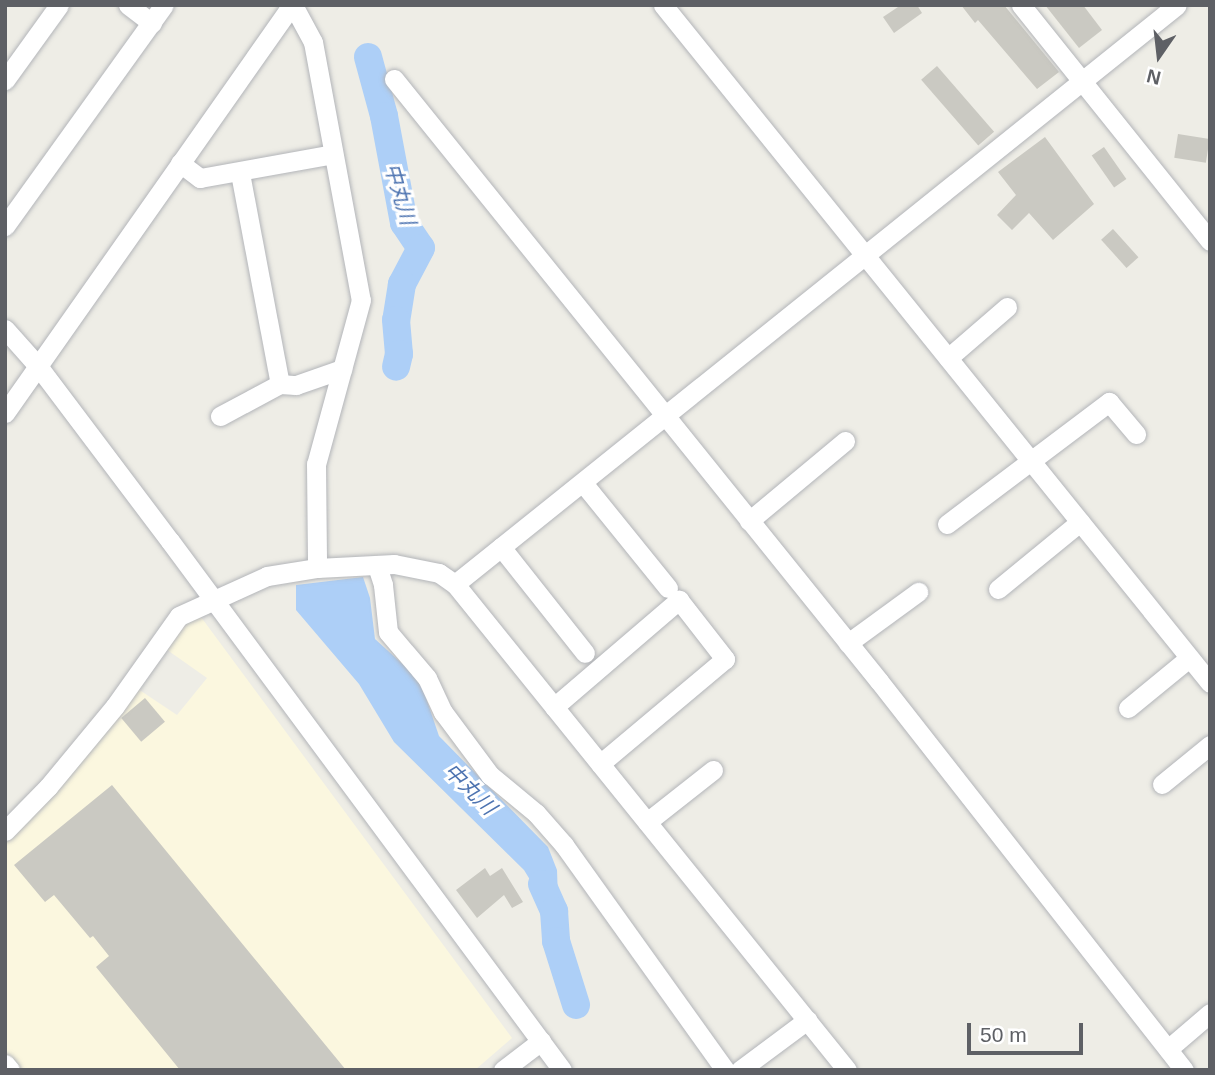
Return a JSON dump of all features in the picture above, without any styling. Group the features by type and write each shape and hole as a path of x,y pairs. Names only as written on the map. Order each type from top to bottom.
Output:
{"street":[{"path":"5,80 59,5"},
{"path":"128,5 152,23"},
{"path":"5,226 164,5"},
{"path":"5,413 292,5 313,42 361,300 316,464 317,568"},
{"path":"663,5 1210,683"},
{"path":"1021,5 1210,241"},
{"path":"454,584 1177,5"},
{"path":"394,79 544,262 664,418 848,643 1184,1070"},
{"path":"180,163 200,177 240,173 333,154"},
{"path":"240,173 280,384"},
{"path":"947,358 1007,307"},
{"path":"5,329 38,366 213,598 562,1070"},
{"path":"220,416 280,384 296,386 342,369"},
{"path":"947,524 1029,459 1109,402 1136,434"},
{"path":"749,521 845,441"},
{"path":"583,483 668,588"},
{"path":"998,589 1080,522"},
{"path":"501,547 585,653"},
{"path":"5,831 48,787 115,706 179,616 213,598 267,576 317,568 394,564 439,573 454,584 847,1070"},
{"path":"377,566 383,585 388,632 427,678 443,712 490,775 536,813 564,845 725,1070"},
{"path":"848,643 918,592"},
{"path":"554,706 679,600 725,659 600,764"},
{"path":"1128,708 1189,658"},
{"path":"1163,784 1210,745"},
{"path":"648,822 713,770"},
{"path":"1168,1049 1210,1013"},
{"path":"740,1070 807,1020"},
{"path":"503,1070 541,1041"},
{"path":"5,1064 10,1070"}],"shaded area":[{"path":"198,613 512,1038 475,1070 12,1070 5,1061 5,840 135,687 177,715 207,678 163,647 180,622"}],"water":[{"path":"363,577 370,598 375,639 420,680 439,736 548,847 557,870 558,899 554,919 524,870 394,742 359,684 296,610 296,585"}],"building":[{"path":"901,5 917,5 922,13 894,33 883,17"},
{"path":"961,5 1004,5 1059,72 1037,89 978,20 975,23"},
{"path":"1045,5 1083,5 1102,30 1079,48"},
{"path":"937,66 994,132 978,145 921,80"},
{"path":"1178,134 1210,139 1206,163 1174,158"},
{"path":"1045,137 1094,204 1053,240 1029,213 1012,230 997,215 1016,195 998,172"},
{"path":"1104,147 1126,179 1114,188 1092,156"},
{"path":"1113,229 1138,257 1127,268 1101,240"},
{"path":"145,698 165,722 141,742 121,718"},
{"path":"112,785 346,1070 180,1070 96,967 109,956 93,936 90,938 54,895 45,902 14,865"},
{"path":"485,868 490,876 502,868 523,902 512,908 504,895 477,918 456,890"}],"waterway":[{"name":"中丸川","path":"368,57 384,116 404,223 421,248 402,284 396,320 399,354 396,367"},
{"name":"中丸川","path":"542,884 554,911 556,941 576,1005"}]}
